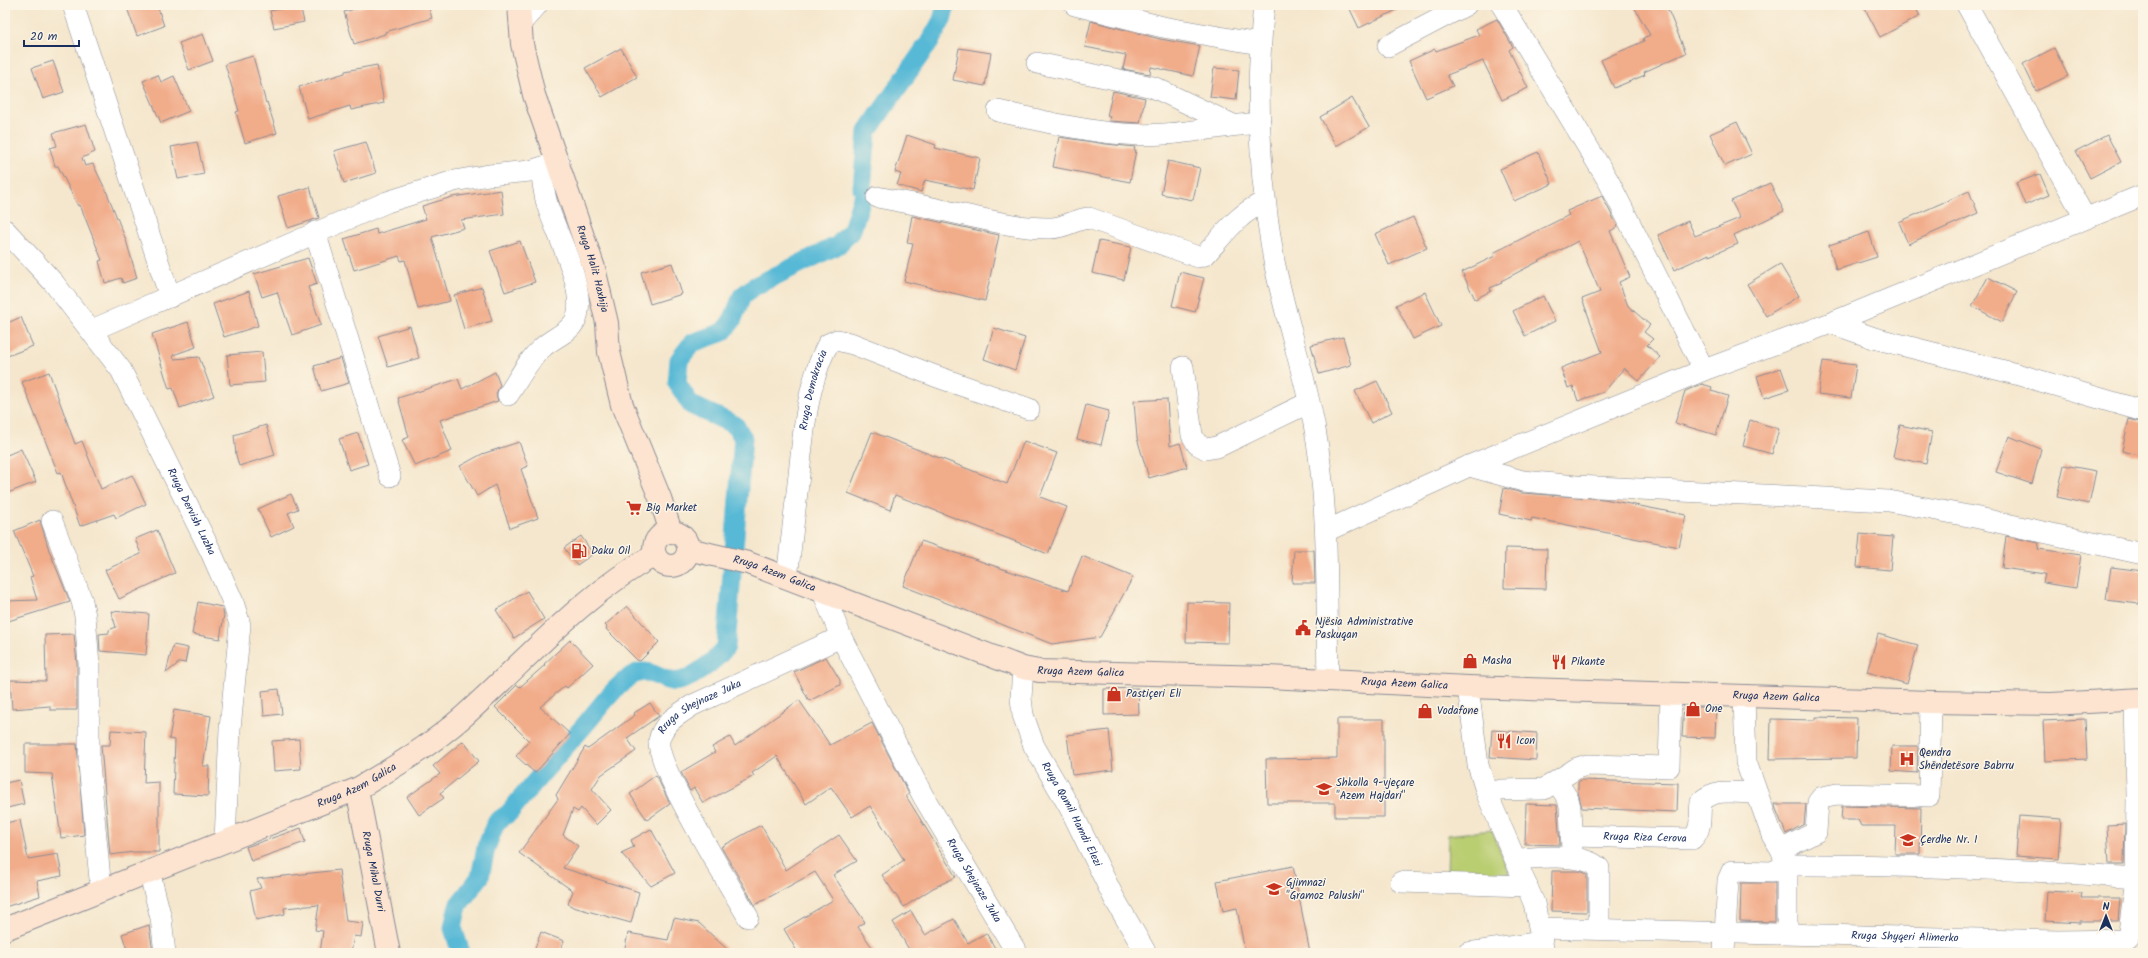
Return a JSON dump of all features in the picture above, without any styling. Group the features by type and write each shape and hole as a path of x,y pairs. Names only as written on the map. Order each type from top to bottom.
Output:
{"main road":[{"name":"Rruga Halit Haxhija","path":"519,14 534,95 550,165 594,268 607,323 610,358 622,404 660,498 671,532"},
{"path":"671,532 681,535 687,543 688,549 684,559 674,565 663,563 655,555 654,550 657,539 661,535 671,532"},
{"name":"Rruga Azem Galica","path":"688,549 748,563 1023,668 1054,672 1328,680 1468,687 1931,702 2052,704 2139,700"},
{"name":"Rruga Azem Galica","path":"5,928 357,789 406,760 429,744 464,716 584,604 618,577 655,555"},
{"name":"Rruga Mihal Durri","path":"357,789 389,953"}],"street":[{"path":"73,5 170,297"},
{"path":"519,14 537,5"},
{"path":"1076,5 1163,27 1260,44"},
{"path":"1264,5 1260,44 1260,123 1264,202 1275,262 1314,424 1321,473 1326,531 1328,680"},
{"path":"1388,46 1466,5"},
{"path":"1502,5 1609,182 1704,370"},
{"path":"1966,5 2085,218"},
{"path":"1037,63 1153,87 1233,125"},
{"path":"998,111 1086,130 1125,134 1169,134 1233,125 1260,123"},
{"path":"92,330 387,202 422,190 489,175 550,165 545,197 575,280 578,305 576,321 568,330 542,347 529,361 508,395"},
{"path":"1326,531 1469,466 1704,370 1831,323 2143,195"},
{"path":"877,197 991,221 1039,228 1053,228 1079,218 1089,218 1198,257 1205,255 1239,216 1250,208 1264,202"},
{"name":"Rruga Dervish Luzha","path":"5,230 52,282 92,330 121,370 211,552 238,613 240,625 230,728 225,840"},
{"path":"315,232 390,476"},
{"path":"1831,323 1874,338 2020,375 2143,411"},
{"name":"Rruga Demokracia","path":"787,578 803,433 810,400 823,353 828,344 837,340 853,344 935,376 1029,409"},
{"path":"1183,367 1192,435 1197,444 1206,449 1217,447 1308,403"},
{"path":"1469,466 1523,481 1576,486 1889,501 1979,518 2143,554"},
{"path":"52,521 82,601 85,616 89,664 89,764 101,890"},
{"name":"Rruga Shejnaze Juka","path":"823,592 841,637 923,796 1017,953"},
{"name":"Rruga Shejnaze Juka","path":"748,917 685,806 663,761 659,752 661,734 676,716 694,705 841,637"},
{"name":"Rruga Qamil Hamdi Elezi","path":"1023,668 1021,698 1023,715 1034,746 1070,808 1114,898 1146,953"},
{"path":"1468,687 1478,764 1487,794 1517,859 1534,902 1542,941"},
{"path":"1487,794 1508,790 1544,790 1577,768 1587,765 1669,767 1671,694"},
{"path":"1744,696 1744,741 1746,762 1772,835 1784,857 1787,933"},
{"name":"Rruga Shyqeri Alimerko","path":"1724,932 2123,941 2130,937 2136,878 2139,700"},
{"path":"1724,953 1728,880 1732,871 1772,872 1784,857 1816,832 1818,802 1822,797 1837,794 1929,796 1931,702"},
{"path":"1556,782 1568,799 1572,836 1572,858"},
{"name":"Rruga Riza Cerova","path":"1572,836 1692,839 1700,828 1701,802 1706,797 1712,793 1721,792 1756,793"},
{"path":"1784,857 2136,878"},
{"path":"1517,859 1572,858 1594,863 1598,868 1598,929"},
{"path":"149,871 161,918 165,953"},
{"path":"1401,882 1527,886"},
{"path":"1468,953 1542,941 1598,929 1724,932"}],"green space":[{"path":"1492,830 1509,873 1508,878 1447,878 1448,835"}],"building":[{"path":"126,5 157,5 164,26 137,36"},
{"path":"300,5 304,22 274,28 270,11"},
{"path":"368,5 428,5 432,18 385,32 385,34 354,44 344,12"},
{"path":"1348,5 1407,5 1359,28"},
{"path":"1633,5 1666,5 1686,53 1644,72 1645,75 1614,88 1601,60 1644,41 1643,38 1650,35"},
{"path":"1863,5 1914,5 1920,16 1880,37"},
{"path":"1497,19 1513,47 1509,50 1528,88 1502,100 1483,61 1447,75 1453,86 1426,98 1409,61 1435,49 1436,51 1479,35 1476,29"},
{"path":"1091,21 1160,39 1200,46 1193,76 1151,67 1150,74 1123,69 1126,55 1085,47"},
{"path":"203,34 213,61 189,70 179,43"},
{"path":"621,48 637,77 602,97 585,68"},
{"path":"959,48 991,53 985,86 953,80"},
{"path":"2054,48 2068,76 2036,91 2023,64"},
{"path":"253,56 266,103 267,102 277,133 245,143 236,112 239,111 225,64"},
{"path":"53,61 64,92 43,99 32,68"},
{"path":"377,65 384,103 351,110 350,106 308,119 299,87 345,73 345,71"},
{"path":"1214,68 1239,70 1236,100 1210,97"},
{"path":"158,75 161,82 174,76 189,111 161,123 143,81"},
{"path":"1113,91 1145,98 1140,123 1109,121 1110,117 1107,116"},
{"path":"1352,98 1369,127 1336,146 1320,117"},
{"path":"1737,122 1752,154 1725,166 1710,134"},
{"path":"86,124 95,152 82,158 85,166 93,164 107,193 126,240 137,278 123,283 121,278 105,283 99,261 102,260 80,205 78,206 58,166 55,166 50,148 57,146 53,133"},
{"path":"907,135 936,145 935,148 980,158 973,190 925,180 921,192 897,185 901,174 895,172"},
{"path":"2107,135 2121,162 2090,178 2076,151"},
{"path":"1059,137 1135,147 1134,150 1136,150 1130,182 1053,167"},
{"path":"197,142 204,174 178,179 171,147"},
{"path":"366,142 376,173 344,183 334,151"},
{"path":"1538,152 1552,184 1514,201 1500,169"},
{"path":"1168,161 1200,168 1193,200 1161,194"},
{"path":"2040,174 2049,195 2025,205 2016,183"},
{"path":"1770,183 1784,211 1734,235 1738,244 1709,256 1709,254 1674,270 1658,235 1688,221 1695,236 1740,218 1731,201"},
{"path":"310,187 319,218 288,228 278,196"},
{"path":"501,190 504,214 461,220 464,228 432,237 450,301 418,309 405,260 401,261 399,256 354,270 344,239 376,229 377,234 426,219 422,206 452,197"},
{"path":"1969,191 1978,213 1908,244 1899,222"},
{"path":"1602,196 1618,227 1610,231 1630,277 1619,282 1628,306 1650,325 1644,332 1653,339 1647,345 1660,357 1639,381 1624,368 1604,392 1578,401 1573,386 1568,388 1561,368 1602,352 1582,299 1600,292 1578,241 1501,281 1502,283 1490,288 1491,291 1475,299 1462,272 1495,256 1493,253 1569,215 1567,211"},
{"path":"912,216 999,235 985,301 904,281 913,244 907,243"},
{"path":"1413,217 1427,248 1389,265 1375,234"},
{"path":"1869,232 1877,257 1836,270 1829,245"},
{"path":"520,241 535,282 505,292 490,251"},
{"path":"1099,241 1131,247 1124,280 1092,273"},
{"path":"308,258 317,284 308,287 321,325 292,335 277,292 262,297 254,274"},
{"path":"672,263 682,294 650,304 641,272"},
{"path":"1780,264 1799,296 1766,316 1747,284"},
{"path":"1180,272 1204,278 1195,312 1172,306"},
{"path":"1988,277 2017,292 2002,322 1972,306"},
{"path":"482,287 492,321 464,329 454,295"},
{"path":"249,291 258,326 224,337 213,304"},
{"path":"1425,292 1441,326 1413,339 1396,305"},
{"path":"1543,296 1555,321 1525,336 1513,311"},
{"path":"21,317 33,346 5,357 5,324"},
{"path":"188,322 196,347 173,355 174,359 199,357 214,396 180,408 173,388 169,389 152,334"},
{"path":"410,326 419,358 388,367 378,336"},
{"path":"994,328 1025,338 1015,370 984,359"},
{"path":"1343,337 1351,365 1319,374 1311,345"},
{"path":"262,352 265,382 230,385 227,355"},
{"path":"341,358 349,383 321,391 314,366"},
{"path":"1823,361 1856,365 1851,398 1818,394"},
{"path":"1781,368 1789,390 1764,398 1757,376"},
{"path":"49,372 75,444 82,441 101,489 132,475 146,504 116,518 114,514 80,526 61,472 58,473 22,382"},
{"path":"495,372 500,385 496,394 498,401 440,420 452,451 415,466 402,440 409,437 398,398 458,379 462,389"},
{"path":"1377,381 1392,412 1371,423 1355,391"},
{"path":"1702,384 1712,387 1711,391 1728,396 1716,435 1675,423 1685,391"},
{"path":"1167,399 1170,446 1180,443 1187,467 1149,478 1137,438 1134,401"},
{"path":"1086,405 1109,411 1101,445 1077,439"},
{"path":"2129,419 2143,423 2143,456 2122,451"},
{"path":"1750,420 1779,429 1772,454 1743,446"},
{"path":"266,425 275,455 239,466 236,455 234,435"},
{"path":"1900,425 1932,432 1926,464 1893,457"},
{"path":"872,432 1007,484 1024,441 1057,453 1040,497 1067,507 1048,554 895,495 890,510 848,493"},
{"path":"358,433 368,464 349,470 339,439"},
{"path":"2009,436 2041,449 2032,484 1996,472"},
{"path":"519,442 528,466 521,469 538,518 510,528 495,485 477,496 460,466 482,454"},
{"path":"21,449 36,482 5,494 5,456"},
{"path":"2064,465 2096,471 2089,504 2057,497"},
{"path":"1504,488 1522,493 1604,499 1686,515 1679,547 1532,518 1531,521 1499,514"},
{"path":"291,494 298,509 288,513 294,526 271,537 258,509"},
{"path":"40,520 49,550 70,602 5,622 5,601 37,600 30,577 33,576 14,531"},
{"path":"157,530 175,573 119,599 105,570 141,554 135,539"},
{"path":"1860,534 1893,537 1890,570 1857,567"},
{"name":"Daku Oil","path":"581,536 593,554 577,565 564,548"},
{"path":"2006,536 2039,543 2038,549 2081,555 2076,588 2043,583 2045,574 2002,568"},
{"path":"921,541 1068,591 1082,556 1133,577 1100,637 1052,644 903,586"},
{"path":"1505,548 1547,549 1546,589 1504,588"},
{"path":"1294,550 1314,550 1315,583 1292,583"},
{"path":"2111,567 2143,571 2139,604 2106,600"},
{"path":"527,591 544,619 514,638 496,610"},
{"path":"198,602 222,607 224,615 220,639 192,634"},
{"path":"1187,602 1229,603 1228,643 1186,642"},
{"path":"627,606 659,642 640,661 637,660 606,629 607,627 605,625"},
{"path":"111,611 149,614 146,655 100,651 99,634 109,633 109,630 116,627"},
{"path":"74,634 77,664 77,710 50,710 50,706 12,709 10,680 46,681 45,635"},
{"path":"1878,634 1918,645 1907,684 1867,672"},
{"path":"570,640 593,664 567,688 565,686 540,707 570,734 535,773 516,756 529,741 495,707 517,685 520,687 545,665 544,664"},
{"path":"173,645 188,648 185,663 180,662 166,673"},
{"path":"826,657 840,680 840,685 809,701 794,672"},
{"path":"1138,688 1139,714 1104,715 1104,689"},
{"path":"279,689 282,714 264,716 262,691"},
{"path":"799,700 830,745 872,723 909,794 906,796 956,877 933,888 904,907 882,875 904,860 870,806 852,817 831,787 806,804 777,756 752,773 754,776 703,803 694,788 690,791 681,772 715,752 712,747 730,737 735,746"},
{"path":"650,703 659,716 627,738 636,751 601,775 592,789 611,810 596,825 581,808 578,812 573,809 563,835 578,846 563,868 639,892 631,923 573,907 568,904 573,891 519,853 558,799 556,795 585,747 588,749 635,715 634,713"},
{"path":"1684,706 1716,708 1715,738 1682,737"},
{"path":"174,710 211,716 203,766 209,766 208,796 173,794 175,740 169,739"},
{"path":"1815,717 1857,718 1856,758 1770,759 1771,719 1815,720"},
{"path":"1337,719 1384,719 1384,817 1335,817 1335,803 1267,803 1266,759 1337,758"},
{"path":"2085,719 2087,759 2045,761 2043,721"},
{"path":"111,730 146,732 144,783 159,782 159,852 134,852 110,855 101,745 110,745"},
{"path":"1109,730 1113,770 1072,775 1067,735"},
{"path":"1492,730 1537,733 1536,760 1490,757"},
{"path":"299,739 301,769 274,771 272,741"},
{"path":"463,741 479,761 440,793 444,798 419,815 407,797 440,774 433,766"},
{"path":"25,744 77,744 84,835 61,838 52,774 25,773"},
{"name":"Qendra Shëndetësore Babrru","path":"1892,746 1918,746 1917,773 1891,771"},
{"path":"656,775 670,804 647,820 630,794"},
{"path":"19,780 24,804 7,808 5,783"},
{"path":"1581,780 1678,783 1677,812 1582,808 1578,792 1578,782"},
{"path":"1526,804 1557,805 1560,845 1525,844"},
{"path":"1774,804 1806,804 1804,824 1786,834"},
{"name":"Çerdhe Nr. 1","path":"1842,806 1921,808 1920,854 1895,854 1896,826 1861,826 1858,820 1841,820"},
{"path":"2019,816 2061,819 2058,859 2016,856"},
{"path":"20,820 28,859 58,854 62,876 37,881 40,896 5,907 5,823"},
{"path":"2125,824 2124,864 2109,864 2107,825"},
{"path":"761,825 786,870 839,835 857,861 833,875 865,922 858,927 876,953 798,953 784,929 833,900 815,872 755,905 721,847"},
{"path":"301,828 305,842 251,861 246,847"},
{"path":"651,829 675,873 651,886 621,853 634,847 631,840"},
{"path":"1293,866 1310,953 1245,953 1237,908 1223,911 1217,881"},
{"path":"339,870 346,921 363,923 361,937 354,936 351,953 320,953 323,931 315,930 319,905 284,908 285,914 256,920 250,891 261,888 257,879"},
{"path":"1552,871 1580,871 1587,874 1587,912 1551,911"},
{"path":"1741,883 1775,883 1775,922 1740,921"},
{"path":"2047,891 2082,893 2081,898 2120,898 2118,921 2080,921 2080,923 2045,921"},
{"path":"911,911 925,935 954,919 968,943 986,933 998,953 911,953 893,922"},
{"path":"674,918 699,923 731,953 624,953 628,933 668,940"},
{"path":"149,925 153,953 128,953 122,934"},
{"path":"541,932 564,941 559,953 533,953"}],"waterway":[{"path":"862,188 867,132 932,38 942,20 946,5"},
{"path":"461,953 453,928 456,913 459,904 480,877 486,848 496,822 509,813 536,780 624,681 631,676 642,672 647,672 671,681 685,679 709,664 726,647 743,438 735,425 691,405 677,383 679,360 692,343 723,332 732,321 742,296 755,286 838,245 852,230 861,201"}],"place":[{"name":"Big Market","path":"634,508"},
{"name":"Daku Oil","path":"579,551"},
{"name":"Njësia Administrative Paskuqan","path":"1303,628"},
{"name":"Masha","path":"1470,661"},
{"name":"Pikante","path":"1559,662"},
{"name":"Pastiçeri Eli","path":"1114,694"},
{"name":"One","path":"1693,709"},
{"name":"Vodafone","path":"1425,711"},
{"name":"Icon","path":"1504,741"},
{"name":"Qendra Shëndetësore Babrru","path":"1907,759"},
{"name":"Shkolla 9-vjeçare \"Azem Hajdari\"","path":"1324,789"},
{"name":"Çerdhe Nr. 1","path":"1908,840"},
{"name":"Gjimnazi \"Gramoz Palushi\"","path":"1274,889"}]}
